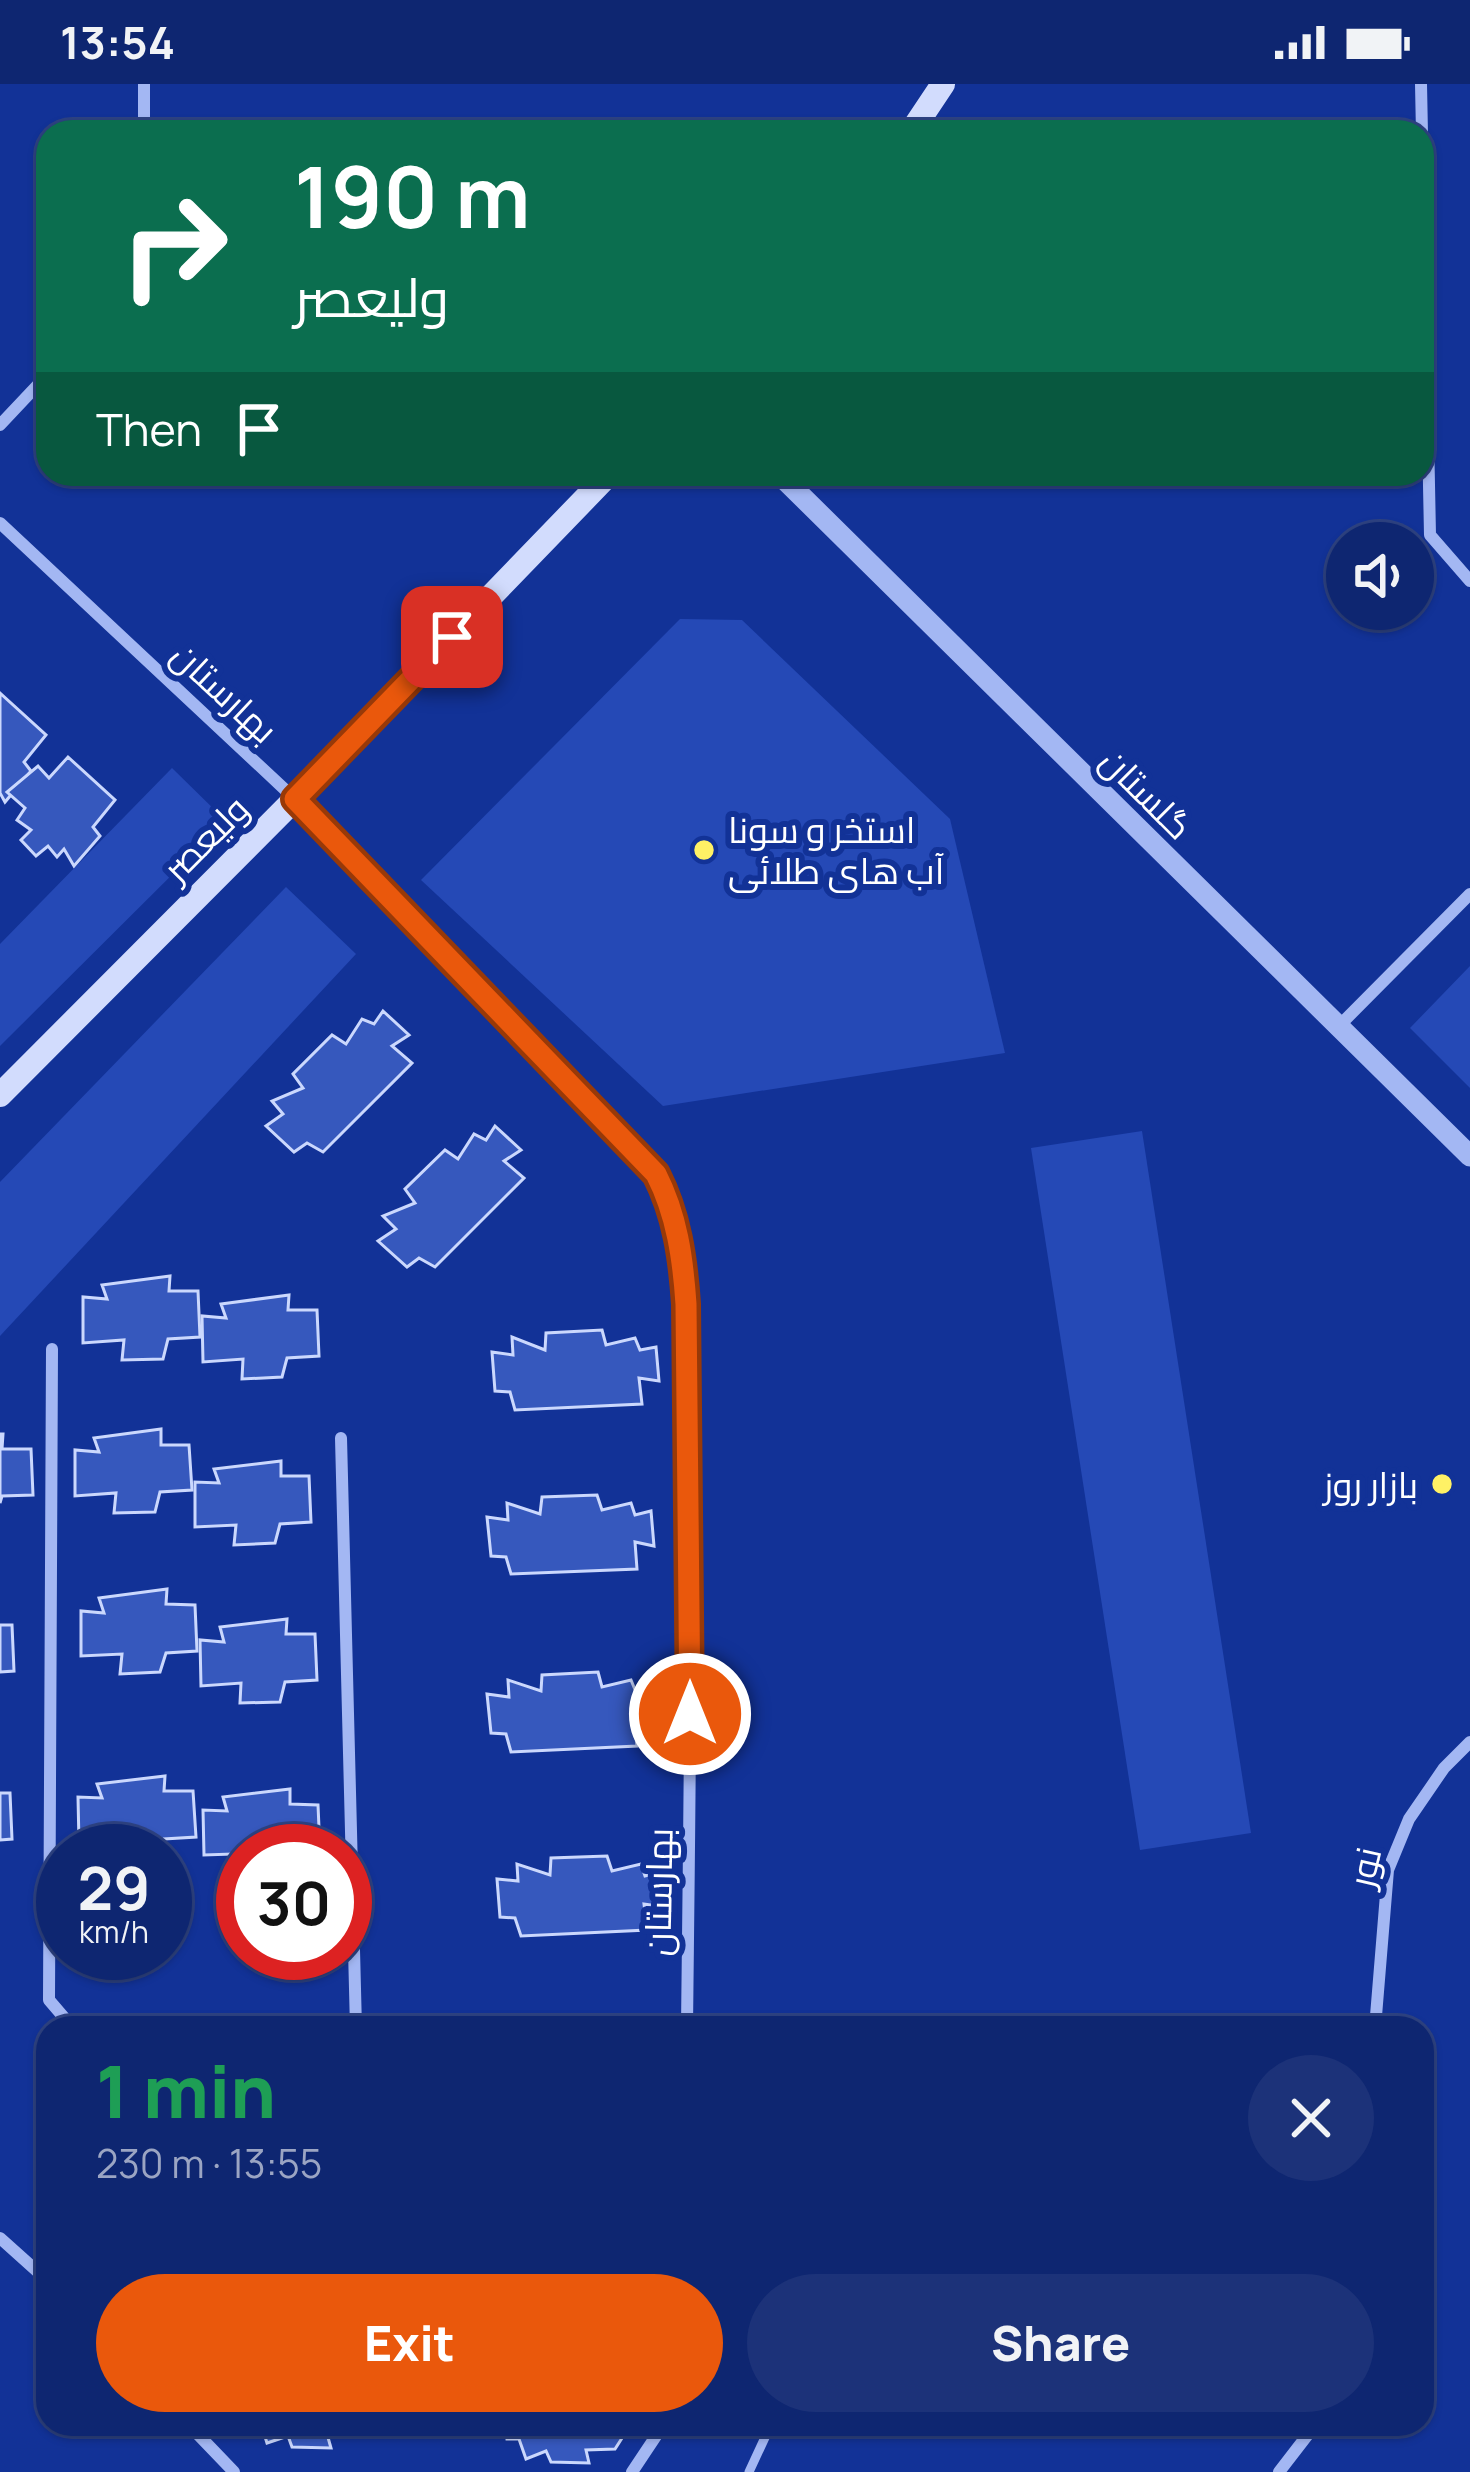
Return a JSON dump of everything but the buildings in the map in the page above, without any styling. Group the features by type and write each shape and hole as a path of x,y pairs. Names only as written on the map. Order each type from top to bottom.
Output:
{"main road":[{"path":"919,120 943,84"},
{"name":"ولیعصر","path":"0,1095 597,486"}],"street":[{"path":"144,84 144,120"},
{"path":"1421,84 1422,120"},
{"path":"0,425 36,387"},
{"name":"گلستان","path":"790,486 1470,1156"},
{"path":"1429,486 1430,535 1470,580"},
{"name":"بهارستان","path":"0,523 295,799 656,1174 679,1239 686,1304 691,1624 687,2016"},
{"path":"1337,1028 1470,894"},
{"path":"52,1349 49,2000 63,2016"},
{"path":"341,1438 356,2016"},
{"name":"نور","path":"1376,2016 1388,1870 1409,1819 1444,1768 1470,1742"},
{"path":"0,2237 36,2270"},
{"path":"200,2436 234,2472"},
{"path":"632,2472 656,2436"},
{"path":"1280,2472 1307,2436"}],"lane":[{"path":"749,2472 766,2436"}],"shaded area":[{"name":"استخر و سونا آب های طلائی","path":"680,619 742,620 950,819 1005,1053 663,1106 421,880"},
{"path":"172,768 226,821 0,1046 0,944"},
{"path":"286,887 356,954 0,1336 0,1182"},
{"path":"1470,966 1470,1088 1410,1028"},
{"path":"1142,1131 1251,1833 1140,1850 1031,1148"}],"place":[{"name":"استخر و سونا آب های طلائی","path":"704,850"},
{"name":"بازار روز","path":"1442,1484"}],"route":[{"path":"452,637 295,799 656,1174 664,1190 679,1239 686,1304 690,1714"}]}
